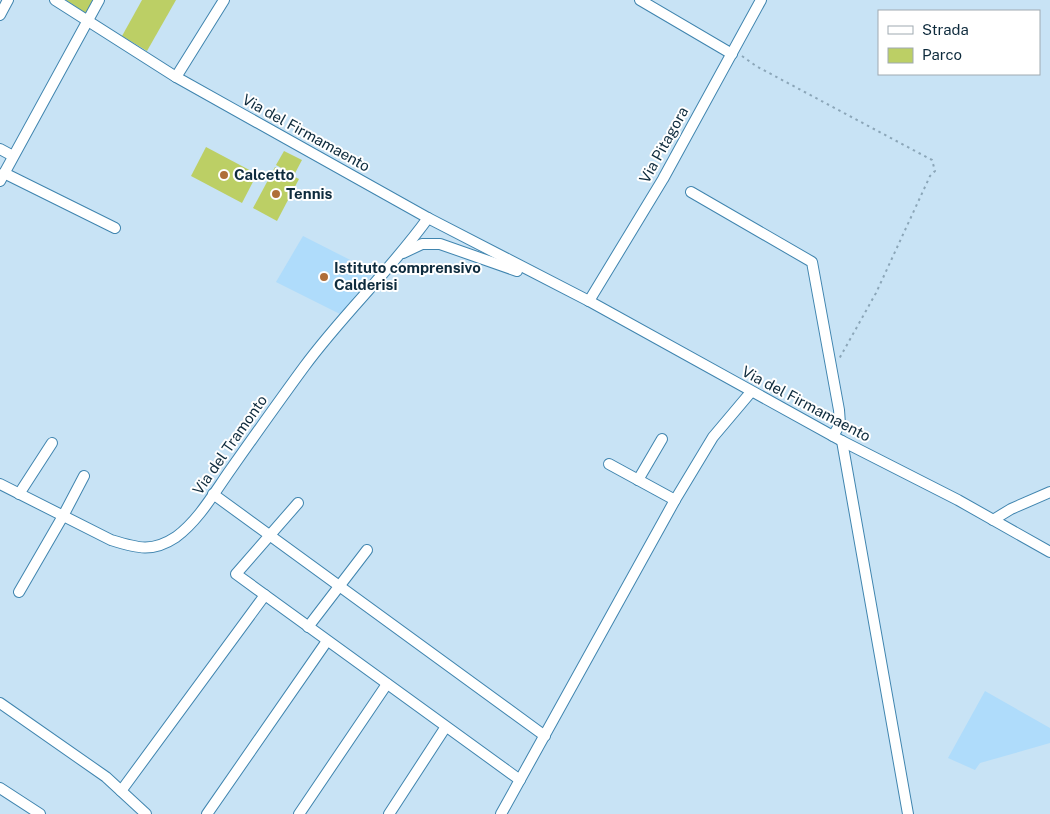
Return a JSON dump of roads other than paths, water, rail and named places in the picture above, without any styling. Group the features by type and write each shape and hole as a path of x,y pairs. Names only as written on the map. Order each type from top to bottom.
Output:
{"street":[{"path":"0,15 8,0"},
{"name":"Via del Firmamaento","path":"55,0 176,77 428,218 589,301 752,392 1050,552"},
{"path":"99,0 2,177 116,228"},
{"path":"640,0 732,52"},
{"name":"Via Pitagora","path":"589,301 663,179 761,0"},
{"path":"176,77 222,1"},
{"path":"0,149 14,156"},
{"path":"691,192 812,262 840,424 838,438 908,814"},
{"name":"Via del Tramonto","path":"0,484 111,540 148,549 161,545 177,536 205,508 305,365 402,253 428,218"},
{"name":"Via del Firmamaento","path":"402,253 422,244 440,244 548,281"},
{"path":"501,814 675,500 713,437 752,392"},
{"path":"638,480 662,439"},
{"path":"18,494 52,443"},
{"path":"609,464 675,500"},
{"path":"19,592 64,516 84,476"},
{"path":"993,520 1011,509 1050,492"},
{"path":"213,494 544,736"},
{"path":"298,503 236,574 445,728 520,780"},
{"path":"308,627 367,550"},
{"path":"121,791 265,595"},
{"path":"206,814 327,641"},
{"path":"299,814 387,684"},
{"path":"0,702 106,777 146,814"},
{"path":"389,814 445,728"},
{"path":"0,788 40,814"}],"place":[{"name":"Calcetto","path":"224,175"},
{"name":"Tennis","path":"276,194"},
{"name":"Istituto comprensivo Calderisi","path":"324,277"}]}
